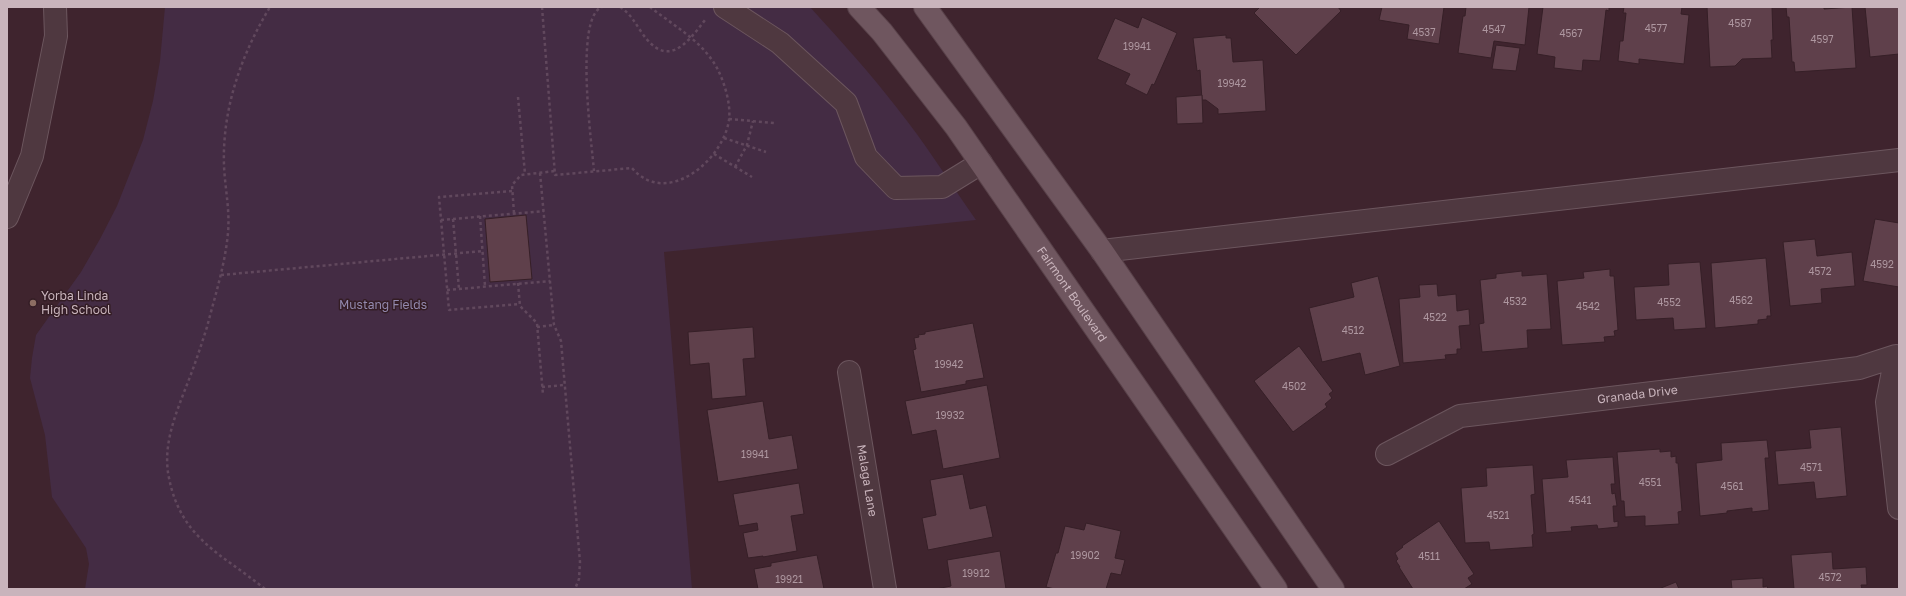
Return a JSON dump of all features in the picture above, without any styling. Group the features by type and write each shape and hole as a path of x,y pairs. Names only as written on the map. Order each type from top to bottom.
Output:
{"main road":[{"name":"Fairmont Boulevard","path":"859,7 882,32 981,163 1276,589"},
{"path":"925,7 1102,251 1333,589"}],"street":[{"path":"7,217 32,156 56,36 55,7"},
{"path":"719,14 780,43 846,103 866,157 896,188 942,187 981,163"},
{"path":"1102,251 1899,160"},
{"name":"Granada Drive","path":"1387,454 1460,416 1860,368 1896,356 1887,402 1899,508"},
{"name":"Malaga Lane","path":"849,372 885,589"}],"path":[{"path":"265,589 238,567 205,545 192,531 182,515 174,497 168,477 167,454 170,431 199,352 221,275 228,233 224,146 230,103 238,74 246,54 270,7"},
{"path":"542,7 555,175 632,168 638,175 648,181 663,182 680,180 697,171 714,154 724,138 729,119 726,91 718,70 701,46 650,7"},
{"path":"594,171 586,55 592,18 599,8 602,7"},
{"path":"620,7 627,11 649,42 657,49 668,52 681,48 691,38 706,18 719,14"},
{"path":"518,97 524,174"},
{"path":"729,119 774,123"},
{"path":"735,167 747,146 753,121"},
{"path":"724,138 766,152"},
{"path":"714,154 752,178"},
{"path":"514,213 512,185 521,175 555,172"},
{"path":"540,173 554,325 561,341 580,562 579,579 575,589"},
{"path":"512,191 439,197 449,310 520,304"},
{"path":"441,220 544,211"},
{"path":"480,216 485,286"},
{"path":"453,219 459,289"},
{"path":"221,275 483,251"},
{"path":"447,290 550,281"},
{"path":"518,283 520,304 537,324 543,395"},
{"path":"537,326 554,325"},
{"path":"542,387 564,385"}],"green space":[{"name":"Mustang Fields","path":"165,7 810,7 866,69 887,95 928,150 976,220 664,252 692,589 85,589 89,564 86,548 52,497 45,435 30,378 32,358 36,335 81,272 100,239 117,206 143,140 153,101 160,61"}],"building":[{"path":"1260,7 1338,7 1341,11 1296,55 1254,13"},
{"path":"1382,7 1444,7 1439,44 1407,39 1409,25 1379,20"},
{"path":"1466,7 1529,7 1525,45 1494,41 1491,58 1458,53 1463,16 1465,16"},
{"path":"1543,7 1609,7 1609,11 1606,10 1600,61 1583,60 1582,71 1554,68 1555,57 1537,54"},
{"path":"1624,7 1682,7 1681,14 1689,15 1684,64 1639,59 1639,64 1618,61 1620,41 1623,41 1626,13 1623,13"},
{"path":"1707,7 1772,7 1772,58 1742,59 1735,66 1710,67"},
{"path":"1786,7 1824,7 1824,9 1852,7 1856,68 1795,72 1794,62 1792,62 1789,17 1787,17"},
{"path":"1865,7 1899,7 1899,54 1870,57"},
{"path":"1142,17 1177,33 1154,85 1152,84 1147,95 1125,84 1130,74 1097,59 1115,18 1138,28"},
{"path":"1226,35 1226,38 1231,38 1233,62 1263,60 1266,111 1218,114 1218,109 1206,100 1202,100 1200,70 1197,71 1193,38"},
{"path":"1496,45 1520,48 1516,71 1492,69"},
{"path":"1202,95 1203,123 1177,124 1176,97"},
{"path":"526,215 532,279 490,282 485,219"},
{"path":"1875,219 1899,223 1899,287 1863,281"},
{"path":"1815,239 1817,256 1852,252 1855,286 1821,289 1822,303 1790,306 1783,242"},
{"path":"1766,258 1771,316 1767,316 1767,319 1758,320 1758,324 1715,328 1711,263"},
{"path":"1700,262 1706,328 1674,330 1673,318 1636,320 1634,287 1669,285 1668,264"},
{"path":"1610,269 1610,276 1614,276 1618,330 1614,331 1615,336 1604,337 1605,342 1562,345 1557,281 1584,278 1583,272"},
{"path":"1522,271 1522,276 1547,274 1551,329 1527,330 1528,348 1482,352 1479,324 1484,323 1480,280 1496,278 1496,274"},
{"path":"1378,276 1400,366 1365,375 1360,353 1322,362 1309,308 1354,297 1351,283"},
{"path":"1437,284 1438,296 1456,294 1457,311 1469,309 1470,325 1459,326 1461,349 1457,349 1457,354 1445,355 1446,359 1403,363 1399,299 1420,297 1419,285"},
{"path":"973,323 984,378 966,381 966,384 921,392 913,350 916,349 914,338 919,337 918,335 925,334 925,332"},
{"path":"753,327 755,358 743,359 746,396 712,399 709,363 690,365 688,332"},
{"path":"1299,346 1333,391 1329,394 1332,398 1325,404 1327,407 1293,432 1254,381"},
{"path":"987,385 1000,458 943,469 936,430 912,435 905,401"},
{"path":"763,401 769,439 792,435 798,469 718,482 707,410"},
{"path":"1841,427 1847,496 1816,499 1814,482 1778,485 1775,451 1811,448 1809,430"},
{"path":"1767,440 1769,458 1765,458 1769,510 1752,512 1752,508 1700,516 1696,463 1722,460 1721,443"},
{"path":"1660,449 1660,452 1671,451 1671,457 1676,456 1676,463 1678,463 1682,511 1678,512 1679,524 1645,526 1645,516 1625,517 1624,501 1621,501 1617,452"},
{"path":"1613,457 1615,484 1611,484 1612,494 1615,493 1617,506 1613,506 1614,522 1618,521 1618,527 1598,529 1597,525 1571,527 1572,531 1546,533 1542,479 1568,477 1566,460"},
{"path":"1533,465 1535,494 1531,495 1534,534 1532,535 1533,547 1490,550 1489,542 1465,543 1461,488 1487,486 1486,468"},
{"path":"963,474 970,509 986,505 993,537 928,550 922,518 936,515 930,480"},
{"path":"799,483 804,514 791,516 797,551 748,558 743,533 758,530 757,523 739,526 733,494"},
{"path":"1439,521 1474,574 1468,578 1472,584 1464,589 1413,589 1396,561 1398,559 1395,553 1403,547 1402,546"},
{"path":"1086,523 1121,531 1115,558 1125,560 1121,575 1111,573 1106,589 1055,589 1046,587 1056,553 1058,553 1065,526 1084,530"},
{"path":"1000,551 1006,589 936,589 951,586 947,560"},
{"path":"1832,552 1833,569 1866,567 1867,585 1861,585 1862,589 1794,589 1791,555"},
{"path":"817,555 824,589 758,589 754,569 771,566 771,563"},
{"path":"1763,578 1763,587 1767,586 1768,589 1732,589 1731,580"},
{"path":"1676,582 1679,589 1661,589 1661,588"}],"place":[{"name":"Yorba Linda High School","path":"33,303"}]}
